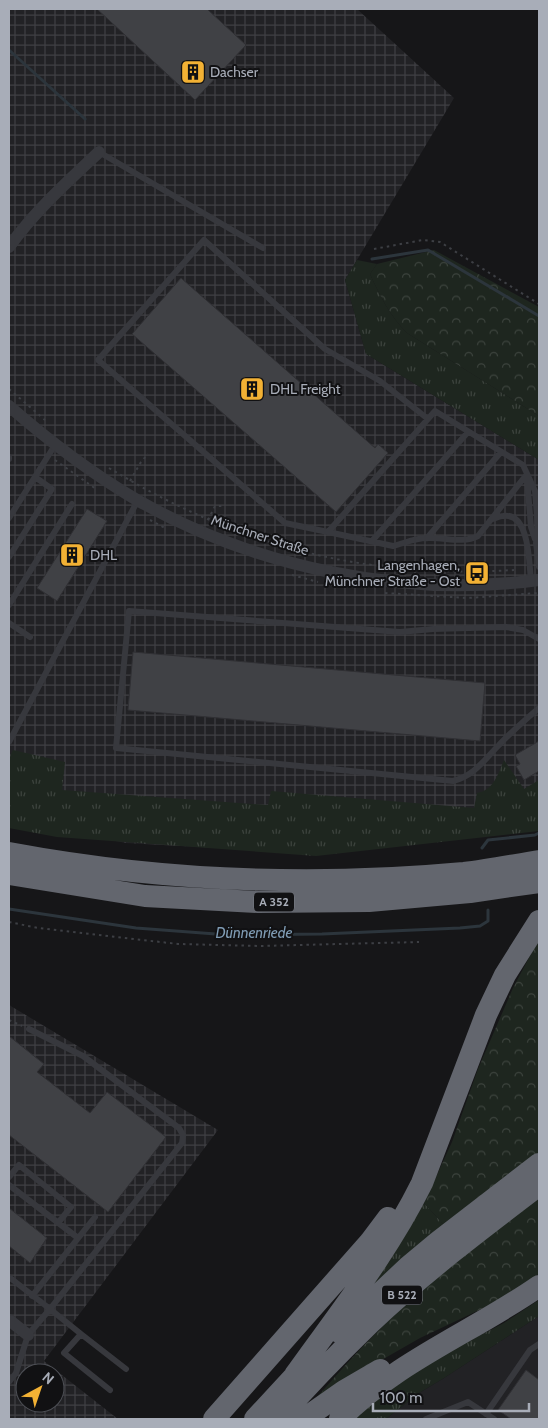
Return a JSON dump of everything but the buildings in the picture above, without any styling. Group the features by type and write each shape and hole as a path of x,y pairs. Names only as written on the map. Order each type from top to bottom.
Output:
{"highway":[{"name":"A 352","path":"9,853 69,864 144,873 255,880 365,880 466,872 539,862"},
{"name":"A 352","path":"9,874 145,896 258,902 369,901 470,892 539,882"},
{"path":"295,1375 396,1232 422,1183 486,1015 505,975 539,921"},
{"path":"214,1419 370,1242 412,1184 438,1142"},
{"path":"499,1205 539,1164"},
{"path":"499,1205 539,1185"},
{"name":"B 522","path":"255,1419 295,1375 408,1267 499,1205"},
{"name":"B 522","path":"278,1419 370,1322 448,1255 499,1205"},
{"path":"340,1419 372,1390 404,1367 519,1300 539,1286"},
{"path":"304,1419 372,1374 478,1323"}],"street":[{"path":"9,247 31,218 99,152"},
{"name":"Münchner Straße","path":"9,406 56,445 96,474 138,500 221,540 278,559 336,573 396,582 436,585 464,586 533,577"},
{"path":"9,1320 28,1335"}],"lane":[{"path":"99,152 263,248"},
{"path":"428,419 380,381 326,349 204,240 98,360 285,523 393,546 412,539 470,540 478,536 527,474"},
{"path":"328,532 434,411 523,465 527,474 531,527 536,543 539,567"},
{"path":"372,541 468,432"},
{"path":"9,518 56,445"},
{"path":"427,538 501,452"},
{"path":"9,557 52,489 35,477"},
{"path":"9,742 138,500"},
{"path":"9,605 72,504"},
{"path":"491,520 505,515 514,518 522,525 526,535 533,577"},
{"path":"539,639 523,630 506,627 400,632 128,610 116,748 453,781 466,777 477,768 539,708"},
{"path":"9,623 30,637"},
{"path":"9,1382 16,1373 28,1335 182,1143 183,1135 179,1128 83,1056 29,1029"},
{"path":"9,1177 19,1165 71,1207 58,1223"},
{"path":"9,1186 78,1238"},
{"path":"32,1296 95,1217"},
{"path":"9,1277 126,1369"},
{"path":"81,1334 64,1353 110,1390"},
{"path":"486,1414 530,1350 539,1344"},
{"path":"426,1419 468,1402 494,1419"}],"path":[{"path":"374,249 423,240 440,242 539,304"},
{"path":"9,389 46,421"},
{"path":"130,480 148,454"},
{"path":"105,466 191,513 244,535 288,548 372,566 533,577"},
{"path":"208,520 215,506 222,506 223,504"},
{"path":"9,922 38,928 178,944 260,946 419,942"},
{"path":"9,1020 29,1029"}],"shaded area":[{"path":"9,9 357,9 454,98 345,280 366,354 539,460 539,828 312,853 126,843 9,820"},
{"path":"9,1005 218,1130 44,1361 47,1363 15,1363 15,1413 65,1413 65,1377 118,1419 9,1419"},
{"path":"539,1316 539,1419 386,1419 419,1393"}],"green space":[{"path":"434,250 539,307 539,416 407,333 390,313 370,274 377,264"},
{"path":"357,260 377,264 370,274 395,320 407,333 539,416 539,460 366,354 345,280"},
{"path":"13,750 65,762 62,790 268,805 271,791 474,808 477,793 488,789 497,776 504,760 524,789 539,780 539,831 316,856 57,837 9,828 9,758"},
{"path":"539,939 539,1154 444,1225 424,1203 452,1142 478,1069 513,988"},
{"path":"539,1198 539,1274 492,1304 420,1338 317,1397 390,1319 426,1287"},
{"path":"424,1203 444,1225 377,1287 373,1282"},
{"path":"539,1300 539,1316 419,1393 386,1419 351,1419 416,1368 504,1323"}],"waterway":[{"path":"9,50 85,119"},
{"path":"372,259 428,250 539,316"},
{"name":"Dünnenriede","path":"482,848 488,840 539,833"},
{"name":"Dünnenriede","path":"9,909 136,928 229,935 322,934 460,928 480,926 488,921 488,910"}],"place":[{"name":"Dachser","path":"193,72"},
{"name":"DHL Freight","path":"252,389"},
{"name":"DHL","path":"72,555"},
{"name":"Langenhagen, Münchner Straße - Ost","path":"477,573"}]}
